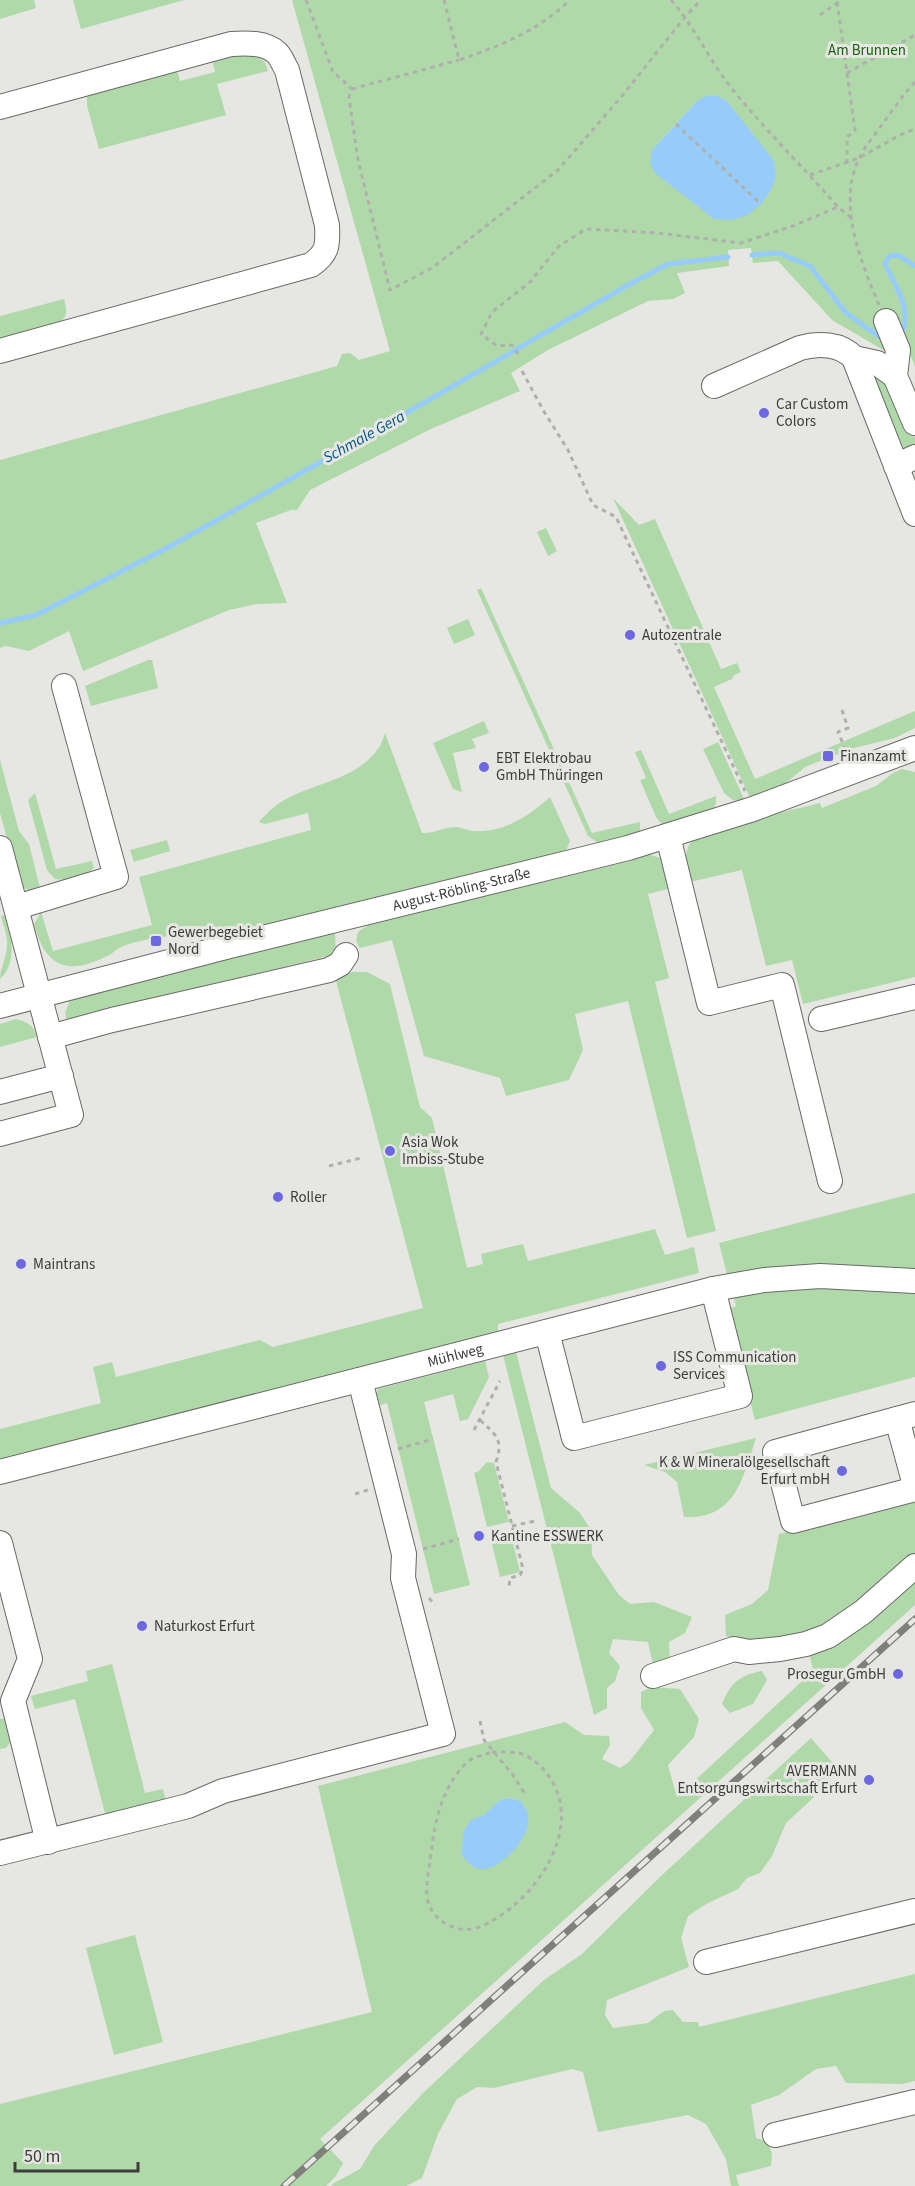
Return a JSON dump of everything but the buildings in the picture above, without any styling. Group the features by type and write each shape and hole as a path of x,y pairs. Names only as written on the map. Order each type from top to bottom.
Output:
{"street":[{"path":"0,107 231,44 250,42 267,47 277,53 287,70 327,225 327,238 326,249 322,257 311,265 0,351"},
{"path":"887,324 898,350 896,376 915,423"},
{"path":"714,386 815,344 841,349 849,353 854,358 906,462 915,514"},
{"path":"854,358 877,363 896,376"},
{"path":"16,908 116,877 64,686"},
{"name":"August-Röbling-Straße","path":"0,1006 230,945 628,848 753,809 915,748"},
{"path":"668,836 709,1003 782,985 830,1181"},
{"path":"0,848 71,1115 0,1134"},
{"path":"50,1036 329,970 340,964 346,955"},
{"path":"821,1019 915,997"},
{"path":"0,1092 61,1076"},
{"name":"Mühlweg","path":"0,1472 713,1289 764,1280 820,1276 915,1281"},
{"path":"547,1332 574,1438 740,1396 713,1289"},
{"path":"0,1854 188,1806 223,1791 443,1734 403,1578 404,1554 360,1380"},
{"path":"906,1416 915,1487 792,1521 775,1452 906,1416"},
{"path":"0,1543 30,1659 13,1701 48,1842"},
{"path":"653,1676 734,1648 750,1652 780,1649 807,1644 828,1636 863,1612 915,1566"},
{"path":"706,1962 915,1911"},
{"path":"775,2135 915,2103"}],"path":[{"path":"306,0 333,72 351,89"},
{"path":"444,0 459,60"},
{"path":"351,89 459,60 497,47 528,32 554,15 570,0"},
{"path":"671,0 685,16 708,57 735,92 850,218"},
{"path":"351,89 349,98 358,160 390,290 432,268 558,170 622,96 685,16 701,0"},
{"path":"820,15 839,1"},
{"path":"839,1 855,130 847,137 847,162"},
{"path":"847,73 915,35"},
{"path":"887,324 866,273 850,218 850,193 859,158 903,95 915,82"},
{"path":"676,124 760,204"},
{"path":"810,175 859,158 915,129"},
{"path":"518,354 512,345 496,346 482,334 492,312 530,282 559,246 586,229 657,233 741,243 793,226 838,207"},
{"path":"522,371 568,450 593,505 616,517 753,809"},
{"path":"842,711 848,728 838,732 848,753 855,751"},
{"path":"329,1166 360,1158"},
{"path":"474,1430 500,1381"},
{"path":"480,1420 497,1436 499,1448 495,1462 523,1569 520,1575 510,1578 509,1586"},
{"path":"379,1454 433,1439"},
{"path":"512,1526 535,1521"},
{"path":"404,1554 459,1539"},
{"path":"480,1721 484,1740 513,1775 526,1796"},
{"path":"492,1752 521,1754 542,1767 557,1786 562,1810 558,1840 546,1870 530,1891 503,1914 480,1928 460,1930 444,1924 433,1913 427,1898 434,1824 453,1780 469,1760 492,1752"}],"green space":[{"path":"0,0 34,0 36,8 0,19"},
{"path":"73,0 184,0 81,29"},
{"name":"Am Brunnen","path":"292,0 915,0 915,367 911,356 890,354 832,320 778,261 753,263 751,248 728,250 729,266 677,273 685,293 673,299 648,301 548,350 511,373 520,391 431,429 310,490 297,510 291,510 256,523 287,603 257,604 229,610 83,671 69,631 29,651 6,646 0,648 0,460 337,366 342,354 350,353 359,360 390,351","holes":["696,102 651,163 652,150"]},
{"path":"252,53 265,62 268,71 217,84 226,115 99,149 87,106 87,90 176,66 180,81 215,72 211,55"},
{"path":"64,299 66,314 60,322 0,339 0,316"},
{"path":"867,365 885,370 915,438 915,449 906,454"},
{"path":"613,498 639,525 655,519 721,669 737,663 741,672 714,687 755,779 915,711 915,728 895,738 850,749 805,767 780,788 751,800"},
{"path":"546,528 557,551 548,556 537,532"},
{"path":"481,588 592,833 640,822 640,834 601,845 588,836 477,590"},
{"path":"468,619 475,635 454,644 447,628"},
{"path":"152,660 158,688 91,706 85,686"},
{"path":"484,721 489,733 472,739 476,748 453,753 462,792 453,789 433,743"},
{"path":"385,733 422,833 455,827 473,831 495,829 515,822 550,797 570,841 565,853 293,920 228,933 176,938 175,935 141,941 121,947 107,956 79,966 59,963 44,950 34,924 41,912 53,951 152,925 139,877 311,830 308,813 265,824 259,822 272,808 284,800 348,774 359,767 378,748"},
{"path":"718,742 745,801 733,800 724,793 703,749"},
{"path":"641,750 669,814 716,796 716,804 709,815 665,828 656,817 640,780 646,778 635,752"},
{"path":"0,760 19,831 29,844 40,888 33,892 24,888 19,882 0,813"},
{"path":"902,769 915,772 915,977 803,1004 792,960 766,966 742,870 690,882 686,862 688,847 699,837 731,825 820,803 822,808 876,786"},
{"path":"35,793 56,869 92,861 94,868 76,878 66,880 55,879 47,870 28,800"},
{"path":"167,840 170,851 134,862 130,850"},
{"path":"646,854 661,858 667,870 671,888 648,894 669,978 655,982 716,1231 687,1238 628,1001 575,1014 583,1050 569,1080 506,1096 500,1078 424,1056 392,940 360,948 356,941 358,932 371,923"},
{"path":"6,915 12,948 9,965 0,979 7,942 1,916"},
{"path":"327,930 335,934 336,954 67,1021 65,1013 70,1000 144,977"},
{"path":"352,972 367,972 390,984 420,1107 432,1118 467,1268 483,1264 481,1254 523,1244 528,1261 655,1229 665,1255 694,1247 699,1273 498,1324 498,1334 0,1462 0,1429 101,1403 93,1367 112,1362 116,1377 260,1340 273,1347 423,1308 335,977"},
{"path":"16,1019 30,1025 37,1037 0,1047 0,1024"},
{"path":"915,1193 915,1273 728,1278 719,1243"},
{"path":"804,1287 915,1290 915,1377 755,1420 727,1310 736,1306 733,1295"},
{"path":"516,1352 551,1488 580,1513 591,1530 592,1555 619,1595 630,1604 654,1602 692,1617 685,1633 669,1642 670,1665 653,1664 648,1642 613,1639 609,1653 620,1666 615,1681 607,1688 607,1708 594,1715 503,1355"},
{"path":"485,1361 489,1377 468,1419 460,1421 453,1394 424,1402 470,1585 434,1594 387,1403 375,1407 373,1400 378,1389"},
{"path":"756,1438 747,1467 735,1493 726,1504 701,1516 684,1517 677,1482 665,1472 644,1465"},
{"path":"487,1462 494,1463 509,1522 487,1527 474,1473"},
{"path":"915,1499 915,1562 837,1626 753,1645 726,1636 725,1615 752,1604 768,1590 779,1534"},
{"path":"511,1535 520,1572 500,1577 491,1540"},
{"path":"915,1573 915,1605 320,2139 343,2163 336,2176 326,2186 0,2186 0,2104 372,2012 318,1786 565,1722 584,1735 609,1736 610,1745 602,1759 620,1768 629,1762 654,1730 641,1708 641,1692 652,1687 680,1689 699,1719 694,1737 668,1765 677,1797 813,1671 809,1652","holes":["509,1798 521,1801 464,1830 471,1821 484,1815 500,1801"]},
{"path":"112,1664 145,1793 163,1789 166,1801 106,1817 75,1699 35,1709 31,1696 88,1681 86,1671"},
{"path":"762,1671 767,1680 753,1704 730,1713 722,1704 732,1685 748,1675"},
{"path":"7,1718 12,1740 6,1748 0,1749 0,1719"},
{"path":"811,1738 837,1768 810,1792 814,1797 786,1823 772,1856 760,1873 747,1878 738,1889 706,1904 688,1916 681,1938 689,1967 607,2000 605,2015 613,2028 648,2023 664,2011 673,2010 683,2022 698,2022 699,2027 915,1974 915,2081 902,2084 846,2083 836,2066 816,2069 779,2095 751,2105 756,2138 768,2142 772,2154 771,2166 736,2175 739,2186 731,2186 726,2159 706,2124 688,2115 598,2132 583,2072 572,2069 494,2088 477,2087 457,2099 438,2134 422,2178 406,2186 331,2186 360,2169 374,2146 423,2093 544,1980 582,1954 661,1876"},
{"path":"135,1935 163,2042 114,2055 86,1948"}],"water":[{"path":"715,95 726,100 773,159 776,175 771,190 761,204 746,216 731,220 714,219 655,173 650,163 652,150 696,102 703,97"},
{"path":"509,1798 521,1801 527,1811 526,1832 514,1850 497,1865 476,1868 461,1854 464,1830 471,1820 484,1815 500,1800"}],"waterway":[{"name":"Schmale Gera","path":"752,255 779,253 810,266 846,313 884,340"},
{"name":"Schmale Gera","path":"899,338 903,329 905,310 885,264 889,256 898,255 915,266"},
{"name":"Schmale Gera","path":"0,623 36,615 167,548 668,264 728,257"}],"railway":[{"path":"284,2186 915,1619"}],"place":[{"name":"Car Custom Colors","path":"764,413"},
{"name":"Autozentrale","path":"630,635"},
{"name":"Finanzamt","path":"828,756"},
{"name":"EBT Elektrobau GmbH Thüringen","path":"484,767"},
{"name":"Gewerbegebiet Nord","path":"156,941"},
{"name":"Asia Wok Imbiss-Stube","path":"390,1151"},
{"name":"Roller","path":"278,1197"},
{"name":"Maintrans","path":"21,1264"},
{"name":"ISS Communication Services","path":"661,1366"},
{"name":"K & W Mineralölgesellschaft Erfurt mbH","path":"842,1471"},
{"name":"Kantine ESSWERK","path":"479,1536"},
{"name":"Naturkost Erfurt","path":"142,1626"},
{"name":"Prosegur GmbH","path":"898,1674"},
{"name":"AVERMANN Entsorgungswirtschaft Erfurt","path":"869,1780"}]}
